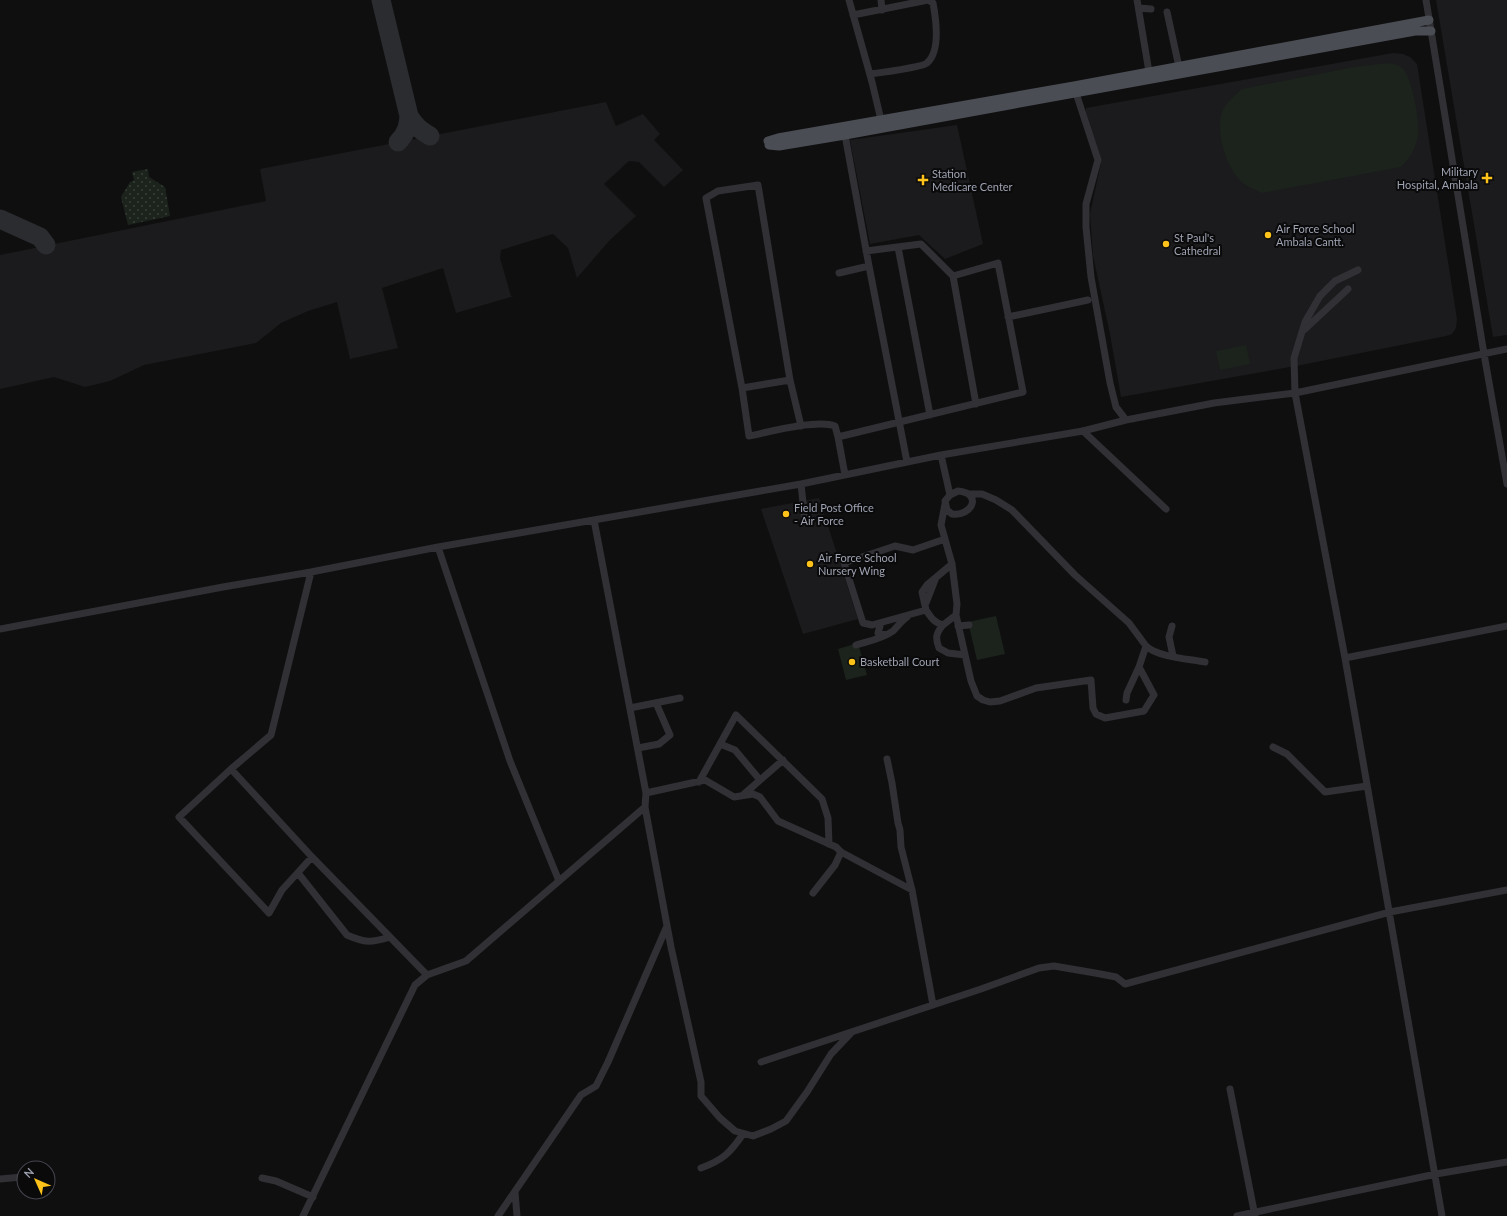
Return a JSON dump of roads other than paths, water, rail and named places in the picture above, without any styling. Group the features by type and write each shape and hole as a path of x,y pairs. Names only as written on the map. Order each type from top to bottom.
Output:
{"main road":[{"path":"1429,20 1179,67 778,138 769,143 779,146 845,135 1414,30 1431,31"}],"street":[{"path":"849,0 870,74 881,120"},
{"path":"881,0 882,10"},
{"path":"853,15 928,0 933,3 936,30 935,50 933,56 926,64 870,74"},
{"path":"1137,0 1150,72"},
{"path":"1426,0 1484,354 1507,484"},
{"path":"1139,8 1151,9"},
{"path":"1167,12 1179,67"},
{"path":"1076,93 1098,160 1086,204 1086,227 1091,277 1110,383 1116,407 1126,420"},
{"path":"845,135 907,462"},
{"path":"801,426 790,380 758,185 718,191 706,198 742,388 748,436 801,426 829,424 835,426 845,475"},
{"path":"866,251 921,244 953,276 976,404"},
{"path":"898,247 930,415"},
{"path":"838,436 1023,392 998,263 953,276"},
{"path":"839,273 869,266"},
{"path":"1358,270 1334,281 1320,296 1306,322 1294,358 1295,393 1368,786 1436,1174 1442,1216"},
{"path":"1302,334 1308,326 1348,289"},
{"path":"1008,317 1088,300"},
{"path":"0,629 311,572 438,547 800,484 941,455 1083,431 1126,420 1214,404 1295,393 1507,350"},
{"path":"742,388 790,380"},
{"path":"1083,431 1166,509"},
{"path":"941,455 950,495"},
{"path":"800,484 805,520"},
{"path":"1139,667 1154,695 1144,712 1105,718 1096,714 1093,708 1091,680 1036,688 1000,701 990,702 977,696 971,680 958,626 952,564 941,524 945,504 950,495 958,491 969,494 982,494 996,500 1012,510 1075,574 1129,623 1146,646 1160,654 1205,662"},
{"path":"945,504 949,513 955,514 964,512 973,504 972,497 969,494"},
{"path":"594,520 638,748 646,793 645,807 667,926 701,1082 701,1096 720,1118 735,1131 753,1136 771,1129 786,1121 807,1092 831,1054 850,1033"},
{"path":"926,607 910,614 877,624 872,625 863,623 844,563 895,546 913,550 945,539"},
{"path":"438,547 510,761 559,881"},
{"path":"943,624 937,623 931,618 922,592 927,585 952,564"},
{"path":"311,572 272,735 231,769 179,817 269,913 282,890 312,858"},
{"path":"856,645 886,635 894,630 901,621 910,614"},
{"path":"956,616 943,624 936,635 936,639 939,648 948,653 965,655"},
{"path":"877,624 880,626 878,633 886,635"},
{"path":"958,626 969,625"},
{"path":"1172,626 1169,637 1173,656"},
{"path":"1345,658 1507,626"},
{"path":"1126,700 1127,693 1139,667 1146,646"},
{"path":"630,708 680,698"},
{"path":"638,748 658,744 670,735 656,703"},
{"path":"699,782 736,715 822,799 828,818 829,844"},
{"path":"720,744 735,750 760,780"},
{"path":"1273,747 1287,754 1325,792 1368,786"},
{"path":"887,759 900,830 901,847 912,890 933,1005"},
{"path":"743,795 783,760"},
{"path":"231,769 312,858 428,975"},
{"path":"646,793 705,780 734,797 753,794 760,796 778,821 836,847 841,852 912,890"},
{"path":"303,1216 415,985 428,975 466,961 645,807"},
{"path":"813,893 835,866 841,852"},
{"path":"298,873 347,935 356,939 373,942 390,937"},
{"path":"761,1062 1039,968 1054,966 1095,973 1116,977 1125,984 1390,912 1507,890"},
{"path":"498,1216 581,1095 596,1086 608,1062 667,926"},
{"path":"1230,1089 1255,1214"},
{"path":"701,1168 716,1162 725,1156 743,1134"},
{"path":"1237,1216 1255,1214 1436,1174 1507,1162"},
{"path":"0,1179 16,1178"},
{"path":"262,1178 276,1181 312,1197"},
{"path":"515,1192 517,1216"}],"place":[{"name":"Military Hospital, Ambala","path":"1487,178"},
{"name":"Station Medicare Center","path":"923,180"},
{"name":"Air Force School Ambala Cantt.","path":"1268,235"},
{"name":"St Paul's Cathedral","path":"1166,244"},
{"name":"Field Post Office - Air Force","path":"786,514"},
{"name":"Air Force School Nursery Wing","path":"810,564"},
{"name":"Basketball Court","path":"852,662"}]}
